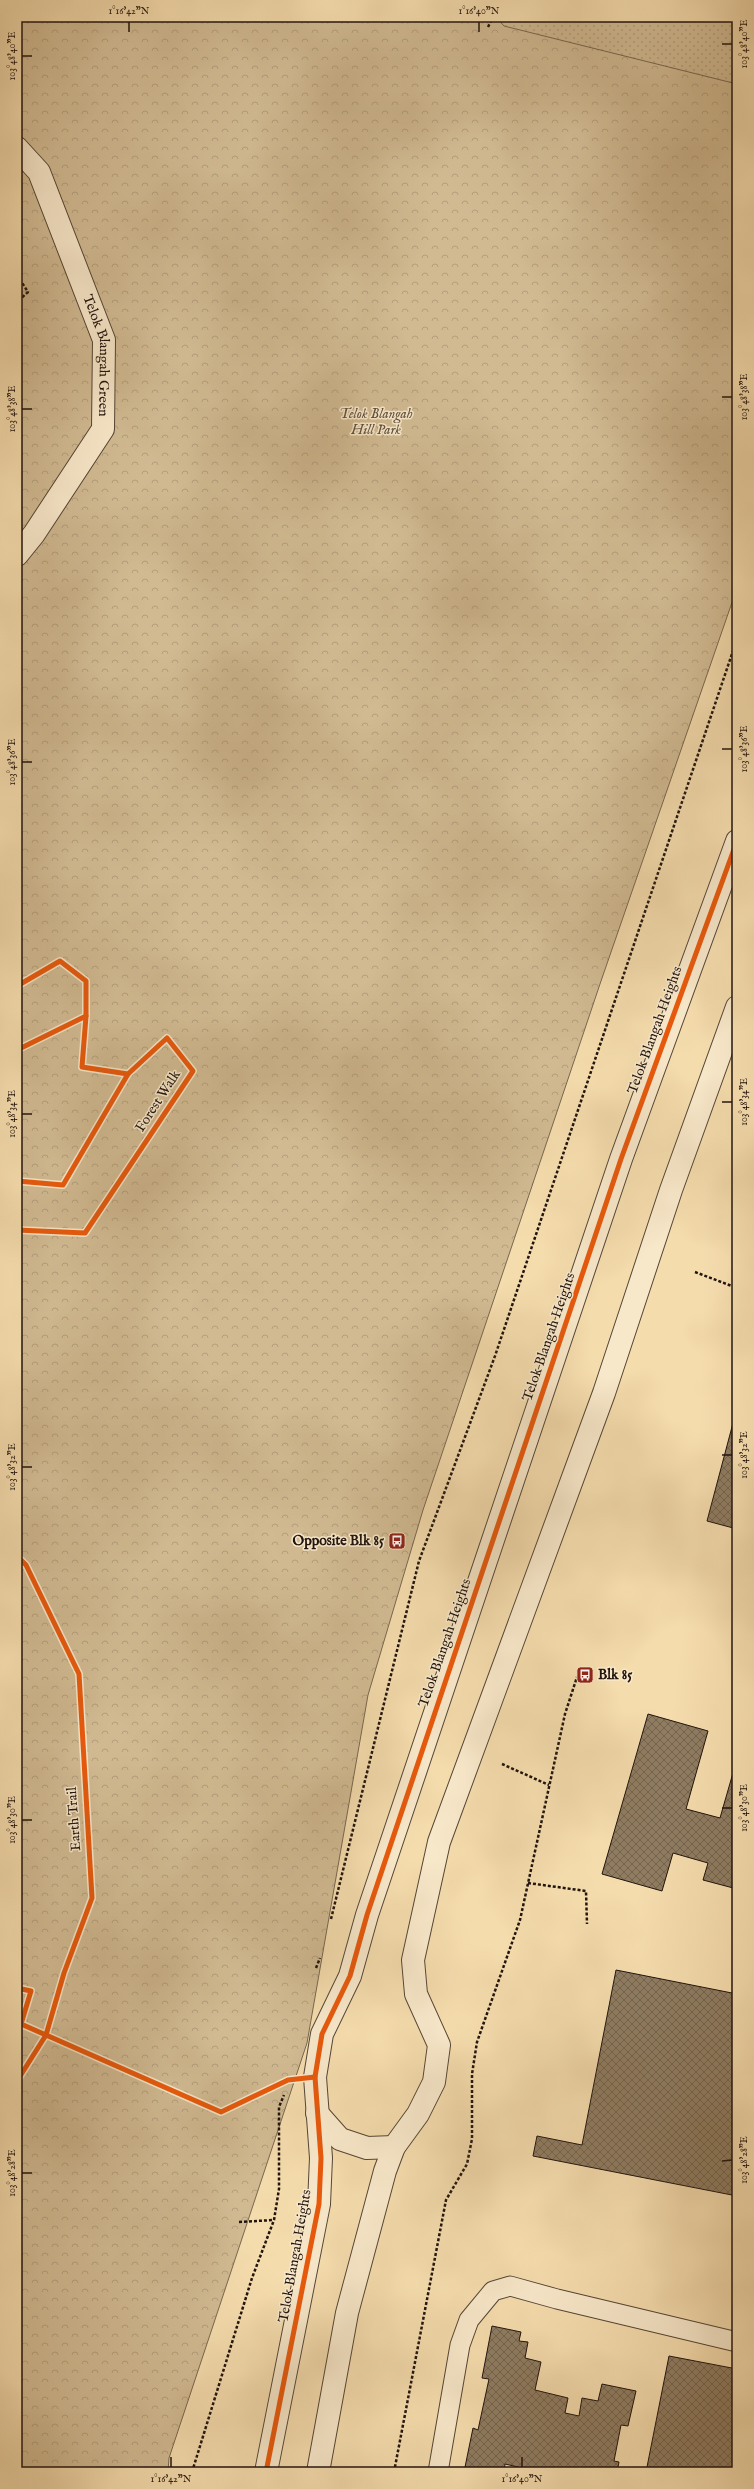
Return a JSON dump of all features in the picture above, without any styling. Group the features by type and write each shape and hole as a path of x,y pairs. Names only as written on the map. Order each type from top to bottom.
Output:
{"street":[{"name":"Telok Blangah Green","path":"17,148 39,172 104,340 102,429 34,534 17,555"},
{"name":"Telok Blangah Heights","path":"266,2472 319,2204 321,2158 315,2078 322,2034 350,1976 367,1915 621,1159 737,841"},
{"path":"318,2472 347,2313 385,2172 394,2147 418,2114 434,2082 439,2045 416,1994 413,1960 439,1842 604,1393 671,1190 737,1007"},
{"path":"317,2113 340,2139 367,2148 394,2147"}],"lane":[{"path":"438,2472 460,2345 469,2320 493,2291 510,2286 557,2299 737,2342"}],"path":[{"path":"488,27 493,17"},
{"path":"17,275 28,292 17,302"},
{"path":"330,1924 419,1561 497,1349 737,639"},
{"path":"694,1272 737,1288"},
{"path":"394,2472 446,2200 467,2164 472,2140 472,2074 477,2042 513,1943 528,1883 565,1714 577,1677"},
{"path":"472,1752 549,1785"},
{"path":"528,1883 586,1891 587,1924"},
{"path":"314,1975 322,1954"},
{"path":"192,2472 252,2278 274,2220 279,2189 278,2142 280,2107 288,2080 315,2078"},
{"path":"239,2222 274,2220"}],"green space":[{"name":"Telok Blangah Hill Park","path":"17,17 737,17 737,588 601,981 423,1510 368,1695 307,2043 169,2458 168,2472 17,2472"},
{"path":"496,17 737,17 737,84 504,26"}],"building":[{"path":"737,1408 737,1529 707,1521"},
{"path":"648,1714 708,1731 686,1809 720,1818 737,1759 737,1889 703,1880 708,1863 673,1853 662,1891 602,1874"},
{"path":"616,1970 737,1994 737,2196 533,2156 537,2136 582,2145"},
{"path":"492,2326 521,2332 519,2341 528,2342 525,2358 541,2362 535,2390 568,2398 565,2413 579,2416 582,2398 598,2401 602,2384 636,2391 628,2426 621,2425 614,2461 619,2462 617,2472 576,2472 553,2467 552,2472 517,2472 518,2467 505,2464 504,2472 464,2472 473,2428 478,2430 489,2379 482,2378"},
{"path":"669,2356 737,2369 737,2472 646,2472"}],"cycle path":[{"path":"266,2472 319,2204 321,2158 315,2077 322,2034 350,1976 367,1915 621,1159 737,841"},
{"path":"17,986 60,961 86,981 86,1016 17,1050"},
{"path":"86,1016 82,1067 128,1074"},
{"name":"Forest Walk","path":"17,1181 63,1185 128,1074 167,1038 193,1071 85,1233 17,1230"},
{"name":"Earth Trail","path":"17,1556 26,1565 79,1674 92,1898 64,1973 46,2035 17,2081"},
{"path":"17,1988 31,1991 21,2024 221,2112 288,2080 315,2077"}],"place":[{"name":"Opposite Blk 85","path":"397,1541"},
{"name":"Blk 85","path":"585,1675"}]}
